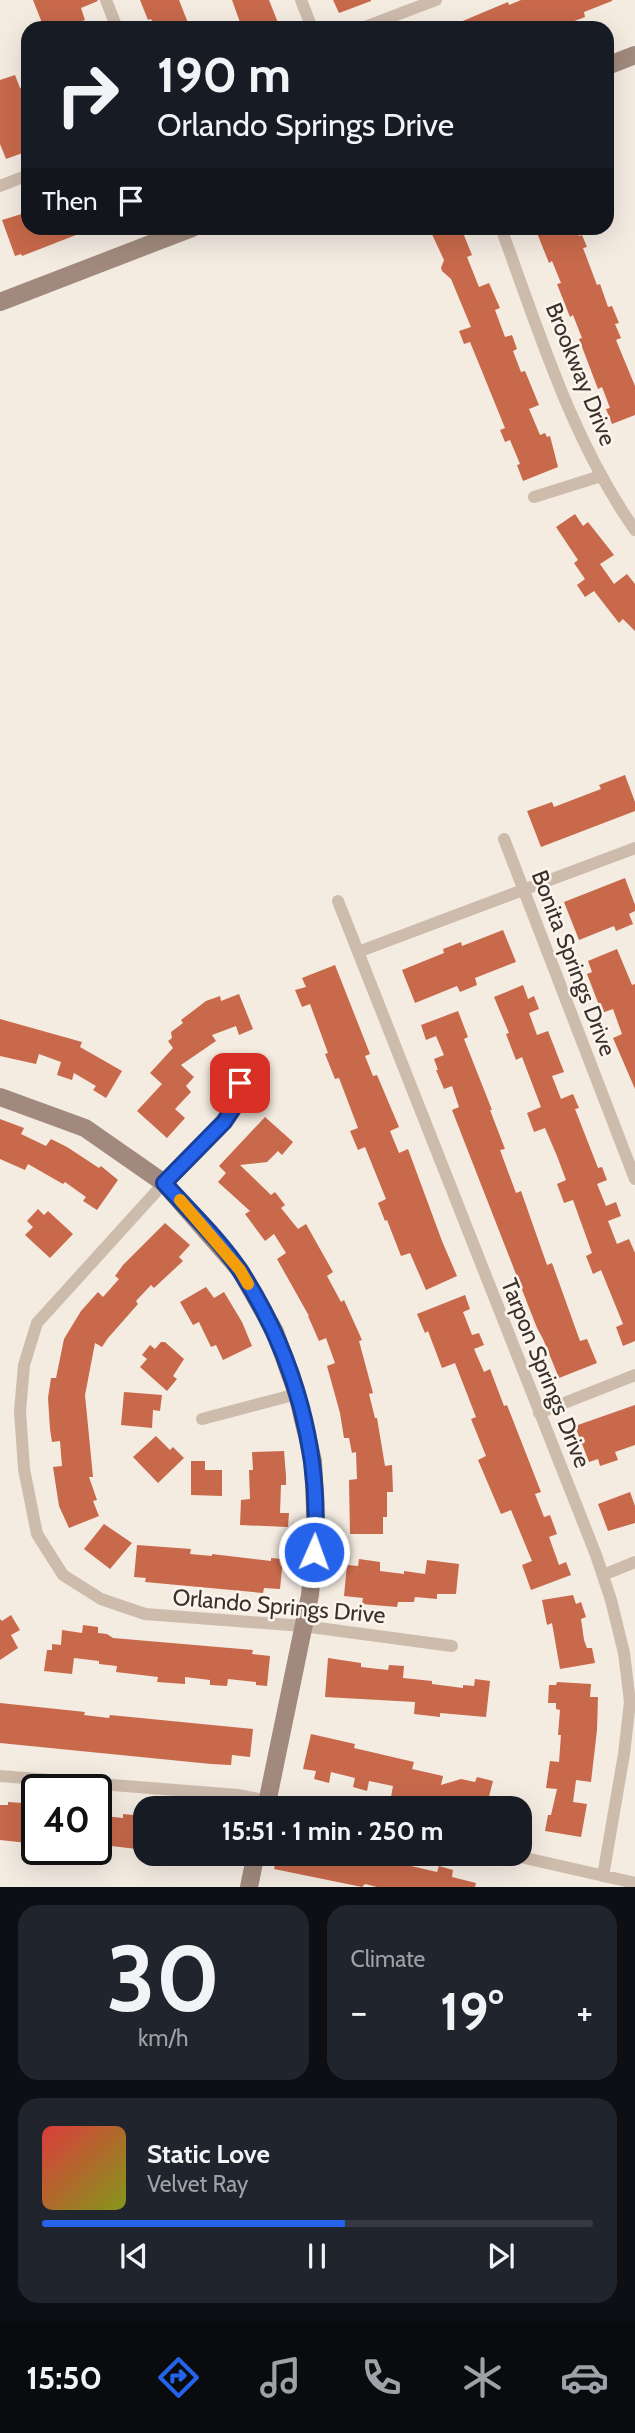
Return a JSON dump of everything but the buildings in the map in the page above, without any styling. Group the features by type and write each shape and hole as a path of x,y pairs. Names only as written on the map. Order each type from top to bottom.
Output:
{"street":[{"path":"106,0 114,21"},
{"path":"301,0 309,21"},
{"path":"380,21 436,0"},
{"path":"614,63 635,55"},
{"path":"0,186 21,178"},
{"path":"0,302 174,235"},
{"name":"Brookway Drive","path":"504,235 558,382 585,446 614,500 635,530"},
{"path":"534,497 601,476"},
{"name":"Bonita Springs Drive","path":"504,839 635,1179"},
{"path":"358,952 635,848"},
{"name":"Tarpon Springs Drive","path":"338,901 603,1575 624,1653 630,1702 603,1876"},
{"name":"Orlando Springs Drive","path":"240,1083 234,1107 224,1122 164,1183 37,1323 24,1365 20,1412 24,1469 37,1534 64,1575 101,1600 145,1614 303,1626 452,1646"},
{"path":"0,1097 85,1128 164,1183 240,1270 275,1332 297,1394 313,1461 316,1531 310,1595 268,1796"},
{"path":"539,1413 635,1375"},
{"path":"202,1419 297,1394"},
{"path":"603,1575 635,1562"},
{"path":"0,1776 241,1796"},
{"path":"532,1860 635,1883"},
{"path":"249,1887 253,1866"}],"slow traffic":[{"path":"180,1200 240,1270 248,1284"}],"route":[{"path":"240,1083 234,1107 224,1122 164,1183 240,1270 275,1332 297,1394 313,1461 316,1531 314,1552"}]}
